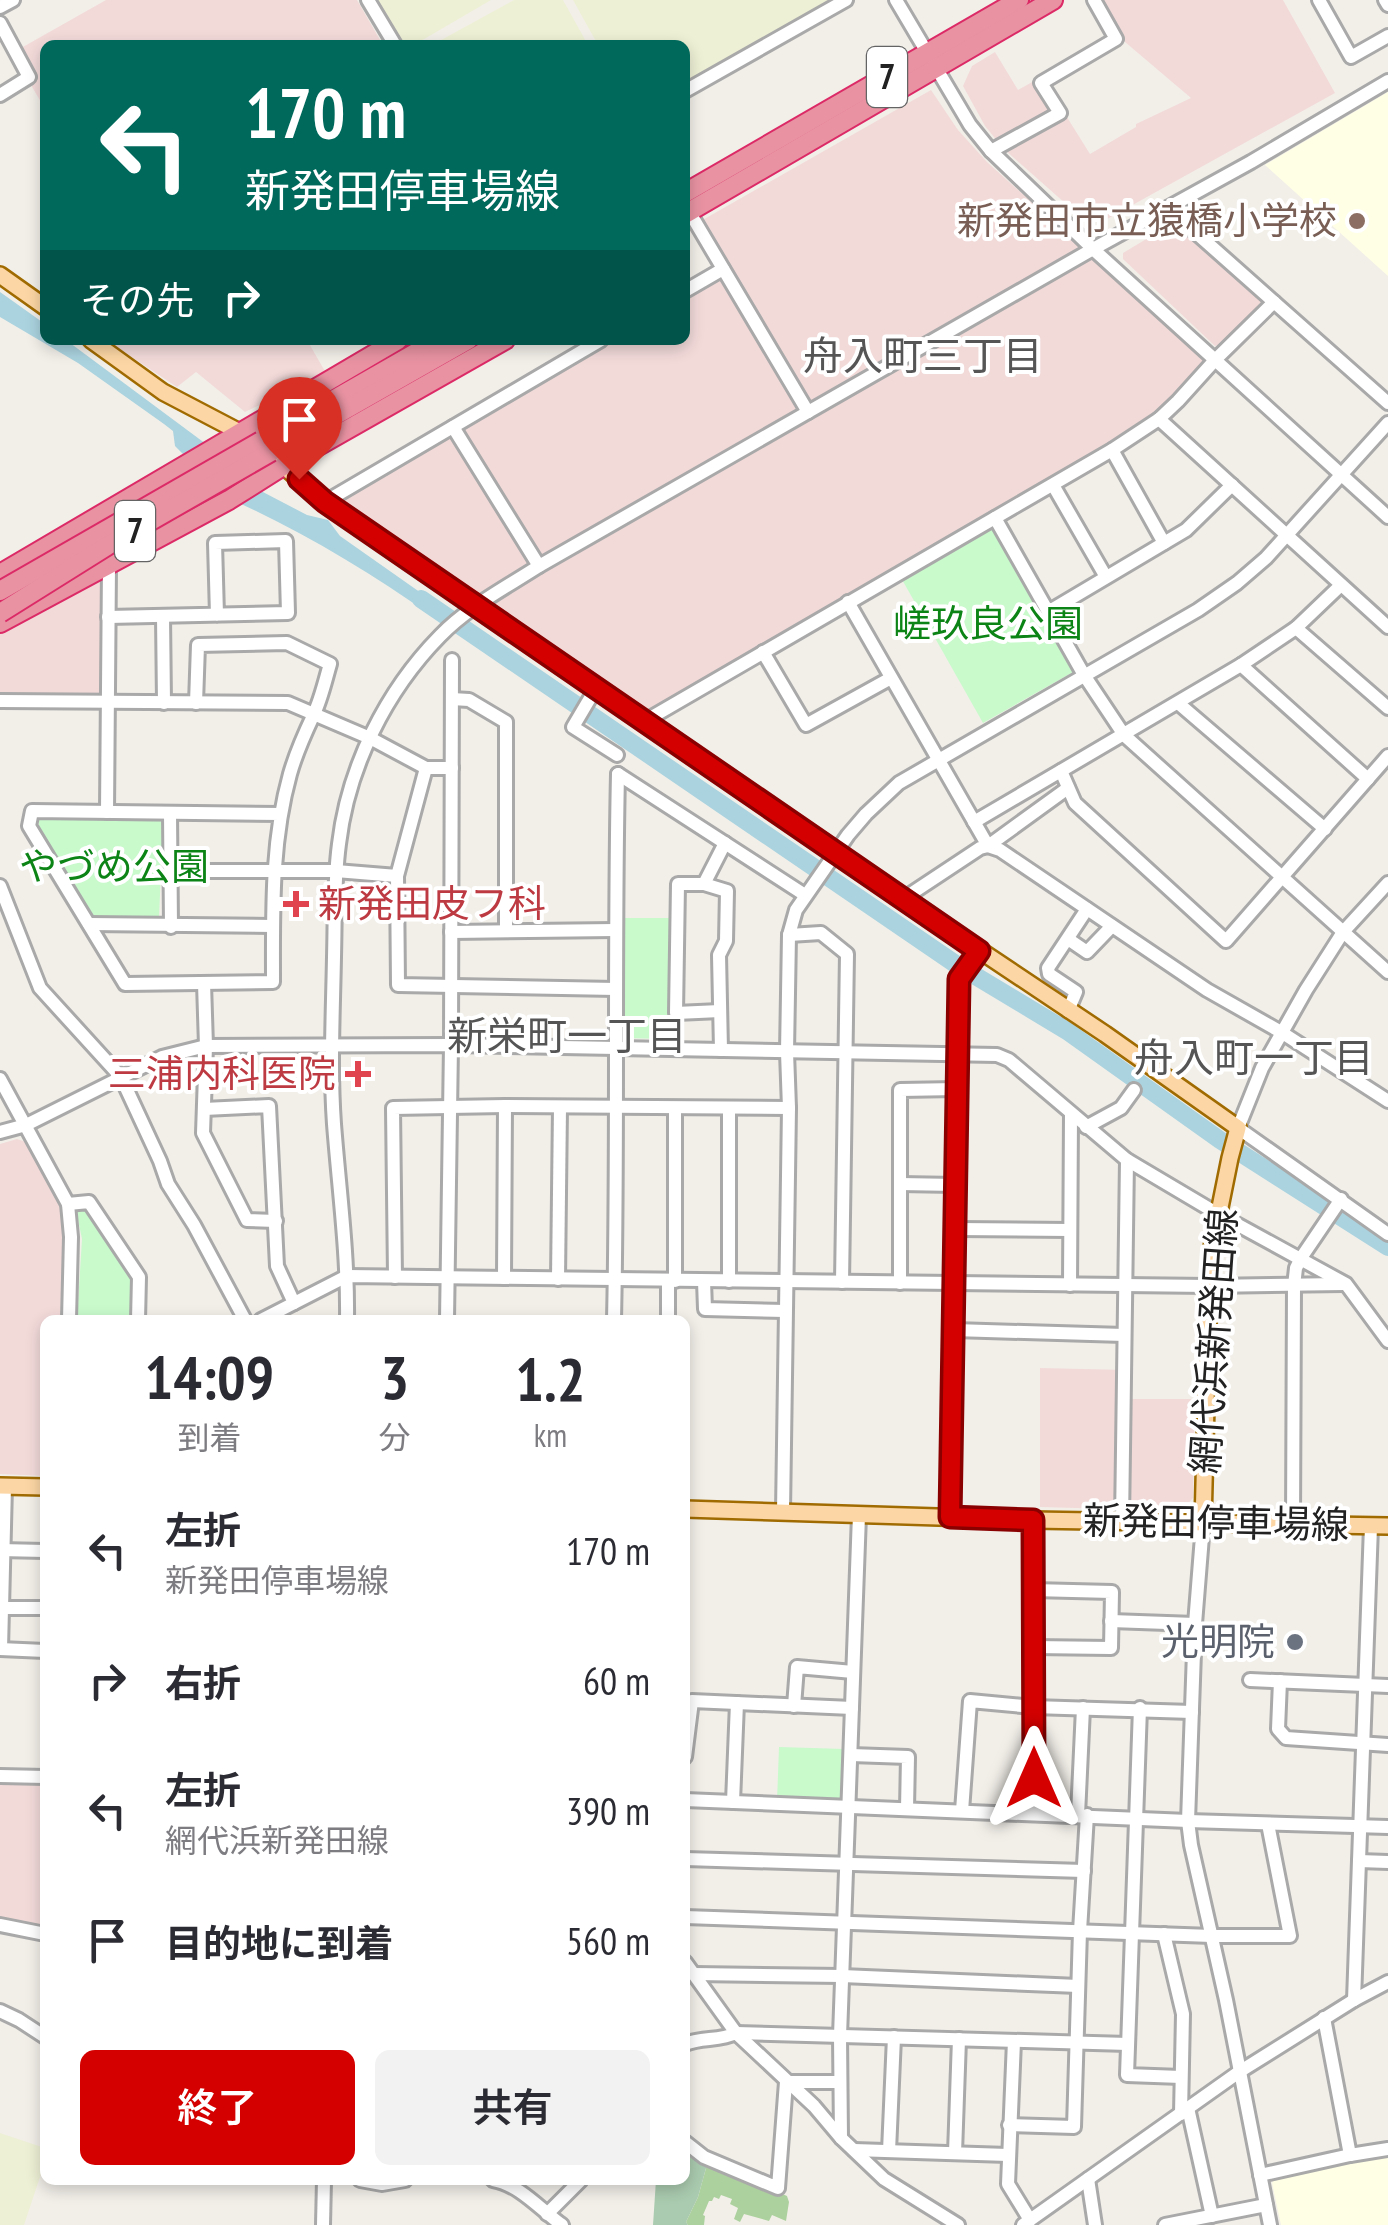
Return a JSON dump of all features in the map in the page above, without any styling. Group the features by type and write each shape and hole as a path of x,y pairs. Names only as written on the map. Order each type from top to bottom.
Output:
{"highway":[{"name":"7","path":"690,218 1019,0"},
{"name":"7","path":"690,182 1053,0"},
{"name":"7","path":"690,191 754,152"},
{"name":"7","path":"0,574 389,345"},
{"name":"7","path":"0,591 495,345"},
{"name":"7","path":"0,612 272,453 431,350"},
{"name":"7","path":"0,623 229,500 263,478 272,453"}],"main road":[{"path":"0,275 40,303"},
{"path":"98,345 163,392 242,431 325,502 470,610 645,721 832,856 903,899 975,956 1068,1011 1237,1133"},
{"name":"網代浜新発田線","path":"1204,1524 1209,1286 1218,1214 1237,1133"},
{"path":"2,1486 40,1487"},
{"name":"新発田停車場線","path":"690,1510 1380,1526"}],"street":[{"path":"0,7 13,0"},
{"path":"368,0 391,40"},
{"path":"690,88 846,0"},
{"path":"896,0 970,125 991,151 1388,517"},
{"path":"991,151 1060,113 1041,83 1116,39 1094,0"},
{"path":"1319,0 1351,57 1388,36"},
{"path":"0,23 29,77 0,95"},
{"path":"347,1315 332,1047 336,871 346,803 359,762 408,673 440,636 470,610 539,566 1388,81"},
{"path":"1168,208 1388,403"},
{"path":"690,222 723,269 808,412"},
{"path":"690,288 723,269"},
{"path":"645,721 1159,419 1274,302"},
{"path":"325,502 592,345"},
{"path":"1159,419 1388,627"},
{"path":"783,1512 789,935 796,910 866,814 899,783 1198,610 1237,583 1287,535 1388,423"},
{"path":"454,426 539,566"},
{"path":"1112,450 1164,543"},
{"path":"1052,485 1106,577"},
{"path":"1048,612 1186,530 1232,485"},
{"path":"995,518 1084,675 1124,735 1388,972"},
{"path":"108,617 217,615 288,613 286,541 215,543 217,615"},
{"path":"107,812 108,565"},
{"path":"974,822 1241,666 1296,628 1341,585"},
{"path":"848,602 988,846 1000,850 1207,990 1388,1101"},
{"path":"162,616 164,702"},
{"path":"1296,628 1388,708"},
{"path":"196,703 198,645 287,644 330,664 290,772 281,814 273,872 273,982 125,984 28,826 32,811 281,814"},
{"path":"763,652 806,725 891,678"},
{"path":"447,1315 452,660"},
{"path":"1241,666 1368,780"},
{"path":"596,688 573,726 617,755"},
{"path":"452,699 469,700 506,722 506,930"},
{"path":"0,700 288,704 370,738 426,768 452,768"},
{"path":"1178,703 1325,829"},
{"path":"1061,772 1076,802 1226,941 1388,756"},
{"path":"426,768 397,876 398,985 616,989"},
{"path":"614,1315 618,774 724,843 809,889"},
{"path":"903,899 988,846 1068,788"},
{"path":"170,812 171,927"},
{"path":"704,884 724,843"},
{"path":"170,871 336,871 397,876"},
{"path":"1388,882 1343,932 1281,1032 1262,1068 1237,1133 1388,1234"},
{"path":"720,1011 676,1014 678,884 704,884 727,891 726,940 720,954 721,1050"},
{"path":"0,886 40,988 120,1078 168,1184 242,1315"},
{"path":"1068,1011 1076,992 1049,974 1048,968 1088,909"},
{"path":"88,924 273,926"},
{"path":"1068,939 1087,952 1112,926"},
{"path":"451,932 615,930"},
{"path":"789,935 822,934 848,954 842,1282"},
{"path":"950,1517 959,979 975,956"},
{"path":"204,983 203,1132 247,1220 276,1221"},
{"path":"0,1132 26,1125 162,1057 206,1046 451,1045 997,1055 1009,1060 1127,1160 1346,1284 1388,1341"},
{"path":"0,1079 68,1204 72,1237 69,1315"},
{"path":"900,1283 900,1090 958,1089"},
{"path":"1086,1127 1121,1108 1134,1090"},
{"path":"204,1109 270,1106 277,1266 294,1303"},
{"path":"504,1106 504,1278"},
{"path":"558,1279 560,1107"},
{"path":"395,1276 393,1108 790,1108"},
{"path":"668,1315 674,1108"},
{"path":"729,1108 729,1281"},
{"path":"1070,1285 1071,1114"},
{"path":"1122,1522 1127,1160"},
{"path":"900,1184 956,1185"},
{"path":"68,1204 89,1202 139,1277 138,1315"},
{"path":"1293,1525 1296,1268 1339,1202"},
{"path":"956,1229 1070,1230"},
{"path":"271,1315 347,1276 1070,1285 1346,1284"},
{"path":"704,1281 705,1309 785,1312"},
{"path":"954,1330 1124,1336"},
{"path":"2,1486 0,1648 40,1651"},
{"path":"841,2138 840,2036 859,1515"},
{"path":"1033,1520 1034,1813"},
{"path":"1204,1524 1192,1712 1190,1845 1270,2225"},
{"path":"1354,2000 1365,1685 1380,1526"},
{"path":"2,1550 40,1551"},
{"path":"1033,1590 1112,1592 1111,1648 1033,1646"},
{"path":"1,1608 40,1608"},
{"path":"1111,1620 1196,1624"},
{"path":"794,1706 797,1667 854,1672"},
{"path":"1250,1680 1388,1686"},
{"path":"1280,1681 1278,1729 1286,1738 1388,1744"},
{"path":"690,1717 692,1701 852,1708"},
{"path":"962,1810 970,1701 1192,1712"},
{"path":"734,1802 737,1703"},
{"path":"1009,2125 1074,2127 1084,1871 1084,1708"},
{"path":"1140,1708 1128,2075 1181,2077"},
{"path":"850,1754 908,1757 907,1808"},
{"path":"0,1776 40,1777"},
{"path":"690,1800 1388,1826"},
{"path":"690,1918 1290,1936 1268,1824"},
{"path":"690,1859 1084,1871"},
{"path":"1359,1861 1388,1862"},
{"path":"0,1925 40,1933"},
{"path":"1164,1934 1183,2014 1184,2111 1207,2219"},
{"path":"690,1968 1078,1986"},
{"path":"690,1968 736,2033 814,2106 841,2138 884,2179 958,2225"},
{"path":"1014,2040 1008,2184 1027,2222 1239,2072 1388,1982"},
{"path":"0,2011 40,2034"},
{"path":"1324,2018 1350,2155"},
{"path":"690,2041 724,2039 736,2033 1128,2044"},
{"path":"889,2151 894,2037"},
{"path":"955,2154 959,2039"},
{"path":"786,2082 840,2082"},
{"path":"690,2146 704,2157 778,2188 786,2082"},
{"path":"1260,2174 1388,2149"},
{"path":"854,2150 1008,2155"},
{"path":"1088,2179 1096,2225"},
{"path":"324,2185 324,2225"},
{"path":"508,2185 562,2225"},
{"path":"548,2214 575,2185"},
{"path":"1166,2225 1266,2205"}],"shaded area":[{"path":"106,0 357,0 380,40 40,40 40,100 31,85 21,48"},
{"path":"378,0 491,0 423,40 401,40"},
{"path":"514,0 563,0 585,40 441,40"},
{"path":"573,0 838,0 690,84 690,40 595,40"},
{"path":"1099,0 1283,0 1335,93 1100,223 1083,219 1005,150 1065,114 1090,154 1136,124 1191,98 1125,42"},
{"path":"995,52 1018,90 1034,81 1052,111 998,142 963,86 972,66"},
{"path":"931,90 958,130 987,162 1208,361 1172,401 1110,446 646,714 333,501 599,345 690,345 690,292 727,270 699,222"},
{"name":"新発田市立猿橋小学校","path":"1388,92 1388,276 1265,165"},
{"path":"1178,220 1262,296 1263,302 1215,346 1123,259 1123,253"},
{"path":"114,345 310,345 326,373 245,412 196,372 177,387"},
{"path":"102,575 103,698 0,699 0,630"},
{"path":"17,1139 32,1144 61,1201 65,1223 64,1315 40,1315 40,1476 0,1474 0,1144"},
{"path":"1040,1368 1128,1370 1129,1399 1195,1399 1193,1498 1181,1511 1040,1507"},
{"path":"0,1782 40,1784 40,1929 0,1921"},
{"path":"0,2133 40,2146 40,2177 24,2225 0,2225"},
{"path":"690,2147 708,2161 688,2225 653,2225 656,2185 690,2185"},
{"path":"1388,2155 1388,2225 1281,2225 1272,2183 1277,2175"}],"green space":[{"name":"嵯玖良公園","path":"992,525 1075,671 983,723 900,576"},
{"name":"やづめ公園","path":"39,819 159,820 163,824 159,918 90,919 38,835"},
{"path":"622,918 671,918 670,1039 621,1038"},
{"path":"86,1207 131,1274 131,1315 77,1315 82,1239 76,1210"},
{"path":"779,1747 845,1749 844,1797 839,1803 777,1801"},
{"path":"708,2161 787,2196 786,2221 772,2215 769,2221 744,2214 740,2222 734,2219 738,2208 730,2204 732,2199 721,2195 709,2201 703,2215 704,2225 688,2225"}],"water":[{"path":"0,292 40,320 40,341 0,317"},
{"path":"47,345 73,345 206,444 185,456 175,446 173,431"},
{"path":"261,491 307,515 328,520 340,536 441,607 432,616 338,555 239,503"}],"waterway":[{"path":"421,599 954,963 1067,1031 1220,1140 1388,1247"}],"place":[{"name":"新発田市立猿橋小学校","path":"1357,221"},
{"name":"新発田皮フ科","path":"296,904"},
{"name":"三浦内科医院","path":"358,1074"},
{"name":"光明院","path":"1295,1642"}],"district":[{"name":"舟入町三丁目","path":"923,356"},
{"name":"新栄町一丁目","path":"567,1036"},
{"name":"舟入町一丁目","path":"1254,1058"}],"route":[{"path":"299,479 325,502 979,951 959,979 950,1517 1033,1520 1034,1778"}]}
